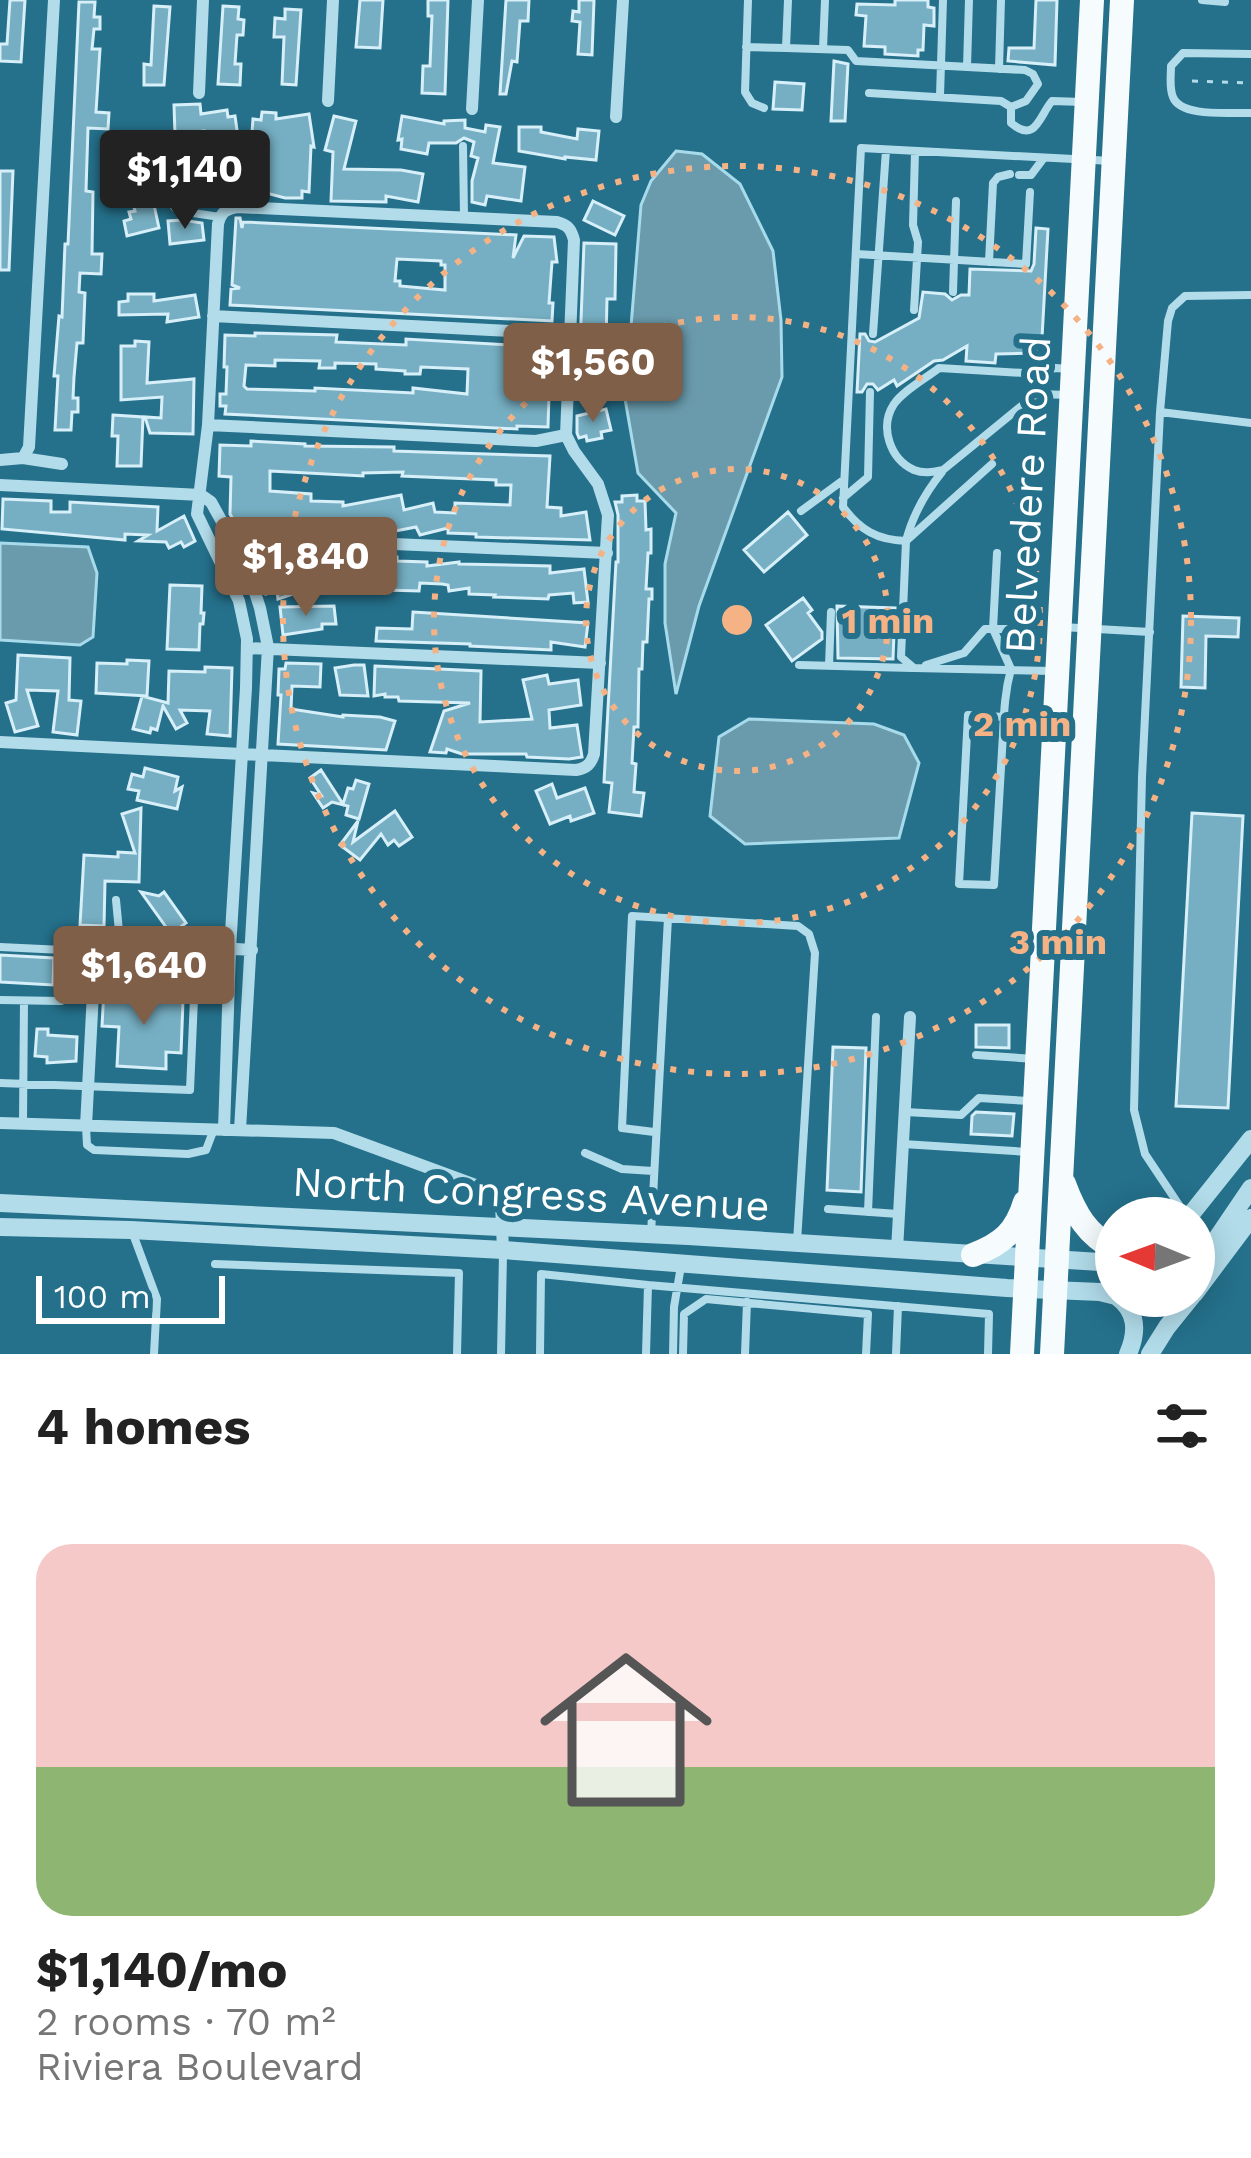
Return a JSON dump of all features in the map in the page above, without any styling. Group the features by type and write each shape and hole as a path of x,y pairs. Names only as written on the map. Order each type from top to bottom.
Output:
{"main road":[{"name":"Belvedere Road","path":"1022,1354 1092,0"},
{"name":"Belvedere Road","path":"1052,1354 1122,0"},
{"path":"1057,672 1071,689 1084,740"},
{"path":"1061,1177 1084,1226 1095,1236"},
{"path":"973,1255 1014,1230 1031,1182"}],"street":[{"path":"22,458 29,447 54,0"},
{"path":"199,93 203,0"},
{"path":"328,100 333,0"},
{"path":"472,109 478,0"},
{"path":"616,117 623,0"},
{"path":"0,742 242,754 262,755 576,770 585,769 591,763 609,525 603,494 566,435 574,240 566,224 237,207 223,213 197,514 239,601 247,648 242,754 219,1130"},
{"path":"213,316 569,334"},
{"path":"208,424 536,441 566,435"},
{"path":"0,460 62,464"},
{"path":"0,485 201,495 211,502 246,565 268,647 241,1130"},
{"path":"214,549 229,537 607,553"},
{"path":"247,648 600,663"},
{"path":"77,939 252,950"},
{"path":"86,1126 94,974"},
{"path":"898,1250 910,1017"},
{"path":"0,1123 334,1133 489,1190 501,1204 503,1250"},
{"path":"1205,1197 1251,1139"},
{"path":"1215,1240 1251,1188"},
{"name":"North Congress Avenue","path":"0,1203 650,1234 1095,1262"},
{"path":"1215,1266 1251,1218"},
{"name":"North Congress Avenue","path":"0,1226 503,1250 1095,1292"},
{"path":"1128,1354 1134,1337 1133,1317"},
{"path":"1150,1354 1172,1317"},
{"path":"1167,1327 1175,1317"}],"lane":[{"path":"748,0 745,92 752,103 764,108"},
{"path":"786,48 788,0"},
{"path":"823,50 825,0"},
{"path":"940,96 943,0"},
{"path":"968,67 969,0"},
{"path":"1000,69 1001,0"},
{"path":"1202,0 1225,2"},
{"path":"746,47 848,50 856,61 1033,74 1038,84 1026,101 1010,107"},
{"path":"1251,54 1183,53 1172,66 1171,92 1176,104 1187,110 1251,113"},
{"path":"869,93 1001,101 1010,107"},
{"path":"1010,107 1011,123 1031,130 1052,101 1087,103"},
{"path":"463,146 464,218"},
{"path":"992,464 906,541 887,540 859,528 842,507 861,148 1113,161"},
{"path":"873,334 886,150"},
{"path":"179,151 171,186 174,207 223,213"},
{"path":"914,310 918,258 913,225 915,152"},
{"path":"989,262 993,183 998,177 1031,175 1044,158"},
{"path":"856,254 1026,264 1030,192"},
{"path":"953,292 956,201"},
{"path":"1174,1197 1145,1154 1134,1110 1142,777 1160,412 1172,308 1185,296 1251,295"},
{"path":"943,470 926,473 902,462 893,452 887,425 897,400 939,368 1040,374 1054,368 1072,382"},
{"path":"1018,628 985,629 964,653 914,668 904,662 900,651 906,541 924,496 943,470 1036,394 1072,382"},
{"path":"842,499 868,477 870,392"},
{"path":"1160,412 1251,423"},
{"path":"801,511 843,480"},
{"path":"997,554 993,629 1011,670 1005,689 1004,717 994,885 958,884 968,715 1004,717"},
{"path":"829,666 831,612"},
{"path":"1059,627 1150,632"},
{"path":"799,665 1057,672"},
{"path":"116,900 120,941"},
{"path":"654,1132 622,1128 632,916 798,926 809,934 814,952 797,1244"},
{"path":"650,1234 668,918"},
{"path":"0,947 63,950 61,1001 0,1000"},
{"path":"0,1083 190,1090 195,976 94,974"},
{"path":"22,1124 24,1001"},
{"path":"868,1212 876,1018"},
{"path":"976,1055 1037,1059"},
{"path":"905,1112 961,1115 979,1098 1035,1101"},
{"path":"86,1126 90,1148 136,1152 202,1153 219,1130"},
{"path":"903,1144 1033,1153"},
{"path":"585,1153 622,1169 653,1171"},
{"path":"125,1207 157,1299 154,1354"},
{"path":"828,1209 899,1214"},
{"path":"501,1354 503,1250"},
{"path":"673,1354 681,1262"},
{"path":"214,1264 459,1273 457,1354"},
{"path":"540,1354 541,1274 989,1314 988,1354"},
{"path":"646,1354 648,1285"},
{"path":"683,1354 683,1314 706,1299 868,1314 866,1354"},
{"path":"745,1354 747,1303"},
{"path":"896,1354 898,1306"}],"path":[{"path":"1192,81 1251,83"},
{"path":"1020,737 1035,736"}],"water":[{"path":"676,151 702,154 740,184 773,251 782,377 699,606 676,694 665,623 665,564 676,513 638,473 625,399 641,205 651,181"},
{"path":"0,543 88,547 97,573 93,637 80,645 0,640"},
{"path":"749,719 874,724 904,735 919,763 899,838 745,844 710,816 719,737"}],"building":[{"path":"10,0 25,0 21,62 0,61 0,44 7,44"},
{"path":"360,0 383,0 380,48 356,47"},
{"path":"428,0 448,0 445,94 422,93 423,66 430,66"},
{"path":"506,0 529,0 528,21 520,21 517,62 512,61 506,94 500,94"},
{"path":"579,0 594,0 592,55 578,54 580,22 572,21 573,11 579,12"},
{"path":"895,0 928,0 928,7 934,8 934,26 924,25 923,50 918,50 918,56 885,54 885,47 864,46 866,16 856,15 857,4 895,5"},
{"path":"1036,0 1057,0 1055,65 1008,61 1009,48 1034,48"},
{"path":"79,2 95,2 94,17 100,17 92,49 100,49 96,112 109,113 108,129 88,128 86,191 93,192 92,254 102,254 101,274 80,273 79,292 85,293 83,343 77,343 74,377 78,412 72,412 71,430 55,430 58,376 54,376 68,244"},
{"path":"154,6 170,7 164,85 144,85 144,64 151,65"},
{"path":"223,6 239,7 238,19 244,20 243,35 237,35 235,64 241,64 240,85 218,84"},
{"path":"285,9 301,10 296,85 282,84 284,37 274,37 275,18 285,19"},
{"path":"834,61 848,64 845,121 831,121"},
{"path":"775,82 804,84 802,110 773,109"},
{"path":"200,104 201,114 227,110 228,117 235,116 239,144 222,147 225,168 233,167 236,189 202,194 200,206 185,203 184,170 191,170 190,144 206,139 204,131 175,135 174,105"},
{"path":"262,112 276,113 276,119 309,114 314,147 309,192 302,191 302,198 251,189 261,146 251,145 253,119 261,120"},
{"path":"334,116 356,121 344,169 423,174 418,202 386,196 386,202 331,201 333,152 325,150"},
{"path":"402,116 444,124 465,120 465,128 485,132 486,125 500,127 493,163 525,167 521,201 487,196 485,205 472,202 478,158 471,156 474,142 464,138 456,143 429,143 427,154 401,149"},
{"path":"519,127 541,127 541,132 577,139 578,129 599,131 596,160 519,151"},
{"path":"140,159 143,171 151,169 157,190 151,191 159,228 127,236 124,221 135,211 122,164"},
{"path":"0,171 13,171 9,270 0,270"},
{"path":"593,201 624,216 615,235 584,220"},
{"path":"236,218 242,228 243,222 516,235 513,258 524,236 554,237 557,262 552,262 552,321 230,305 231,289 240,288 232,285","holes":["397,259 441,261 445,290 400,286 395,281"]},
{"path":"168,221 202,223 204,240 170,244"},
{"path":"1036,228 1048,229 1042,338 1036,341 1036,353 996,354 995,363 966,361 967,346 897,386 894,380 878,390 867,384 857,392 860,334 875,342 919,318 923,292 945,294 952,300 969,295 970,269 1031,271"},
{"path":"584,243 616,244 615,299 607,299 606,343 611,343 613,398 578,397"},
{"path":"128,294 154,294 154,301 195,295 199,317 167,322 168,314 119,315 119,302 128,301"},
{"path":"225,335 337,335 336,342 406,345 406,339 546,347 545,358 550,358 550,375 544,375 548,427 225,414 220,394 226,394","holes":["320,361 319,368 335,368 335,363 376,364 376,369 405,374 420,374 421,367 468,369 467,394 413,388 413,393 244,386 246,365"]},
{"path":"135,341 149,342 147,383 194,379 193,434 150,433 145,417 161,418 162,397 121,400 121,346 135,346"},
{"path":"606,409 611,430 601,432 602,438 579,438 577,416"},
{"path":"113,415 143,417 141,466 117,466"},
{"path":"251,441 550,456 547,507 561,508 561,516 586,512 590,540 476,537 448,533 448,528 420,535 416,527 385,533 383,524 356,530 234,521 231,477 219,476 220,445 251,446","holes":["270,471 363,476 403,472 402,476 496,480 496,485 511,485 510,505 455,503 455,513 435,512 433,503 404,510 401,495 343,506 343,502 311,501 311,494 270,491"]},
{"path":"637,495 637,501 645,501 646,530 651,529 646,589 652,589 639,669 632,763 636,764 634,792 644,793 641,816 609,812 612,783 604,782 618,562 615,502"},
{"path":"3,499 51,501 51,512 70,512 70,502 158,507 157,531 184,516 195,541 169,548 166,542 138,541 148,535 125,534 125,540 2,529"},
{"path":"788,512 807,535 764,572 744,550"},
{"path":"299,552 303,563 327,560 330,582 278,599 277,591 266,594 261,564"},
{"path":"349,556 397,557 397,561 427,562 427,566 459,562 550,566 550,573 584,569 588,602 574,603 573,593 549,595 548,599 494,597 469,594 469,588 449,591 442,584 420,583 419,591 348,589"},
{"path":"170,585 202,586 199,650 167,649"},
{"path":"803,598 822,639 792,661 766,625"},
{"path":"334,606 336,624 283,635 280,607"},
{"path":"837,606 895,608 893,659 838,658"},
{"path":"413,612 588,623 585,647 551,642 551,650 376,641 377,628 412,629"},
{"path":"1183,616 1239,618 1238,637 1206,636 1205,688 1181,687"},
{"path":"18,655 70,658 69,700 81,701 77,735 53,732 58,691 27,690 38,726 15,732 6,703 16,700"},
{"path":"127,660 149,661 147,696 96,693 97,663 127,664"},
{"path":"286,663 321,664 320,687 292,686 291,709 395,721 386,750 278,744 279,669 285,669"},
{"path":"364,665 368,696 340,695 335,668"},
{"path":"375,666 481,671 480,722 532,719 523,680 547,675 549,684 578,680 581,705 549,710 550,728 577,725 582,757 430,752 444,711 470,703 374,696"},
{"path":"205,667 232,668 230,736 207,734 210,711 180,710 187,723 176,729 163,706 157,730 133,729 142,696 168,703 169,671 205,672"},
{"path":"145,768 178,777 175,791 182,787 177,809 137,800 139,791 128,789 132,774 143,777"},
{"path":"321,770 343,804 356,780 369,784 359,819 346,815 348,806 332,802 323,808 310,778"},
{"path":"552,784 557,798 585,788 594,813 550,824 536,791"},
{"path":"141,808 139,882 105,881 104,926 80,925 84,855 135,853 122,814"},
{"path":"395,811 412,837 399,846 394,840 388,845 381,834 360,860 340,845 358,821 353,842"},
{"path":"1192,813 1243,816 1228,1108 1176,1106"},
{"path":"141,892 159,896 164,892 186,923 171,934"},
{"path":"0,955 54,958 53,985 0,982"},
{"path":"104,990 141,992 141,999 183,1001 181,1053 166,1052 166,1069 117,1066 119,1027 102,1026"},
{"path":"976,1025 1009,1025 1009,1048 976,1047"},
{"path":"37,1029 48,1029 48,1035 77,1037 76,1061 47,1063 47,1057 35,1056"},
{"path":"833,1047 866,1048 861,1192 827,1190"},
{"path":"976,1112 1014,1114 1012,1136 971,1134"}]}
